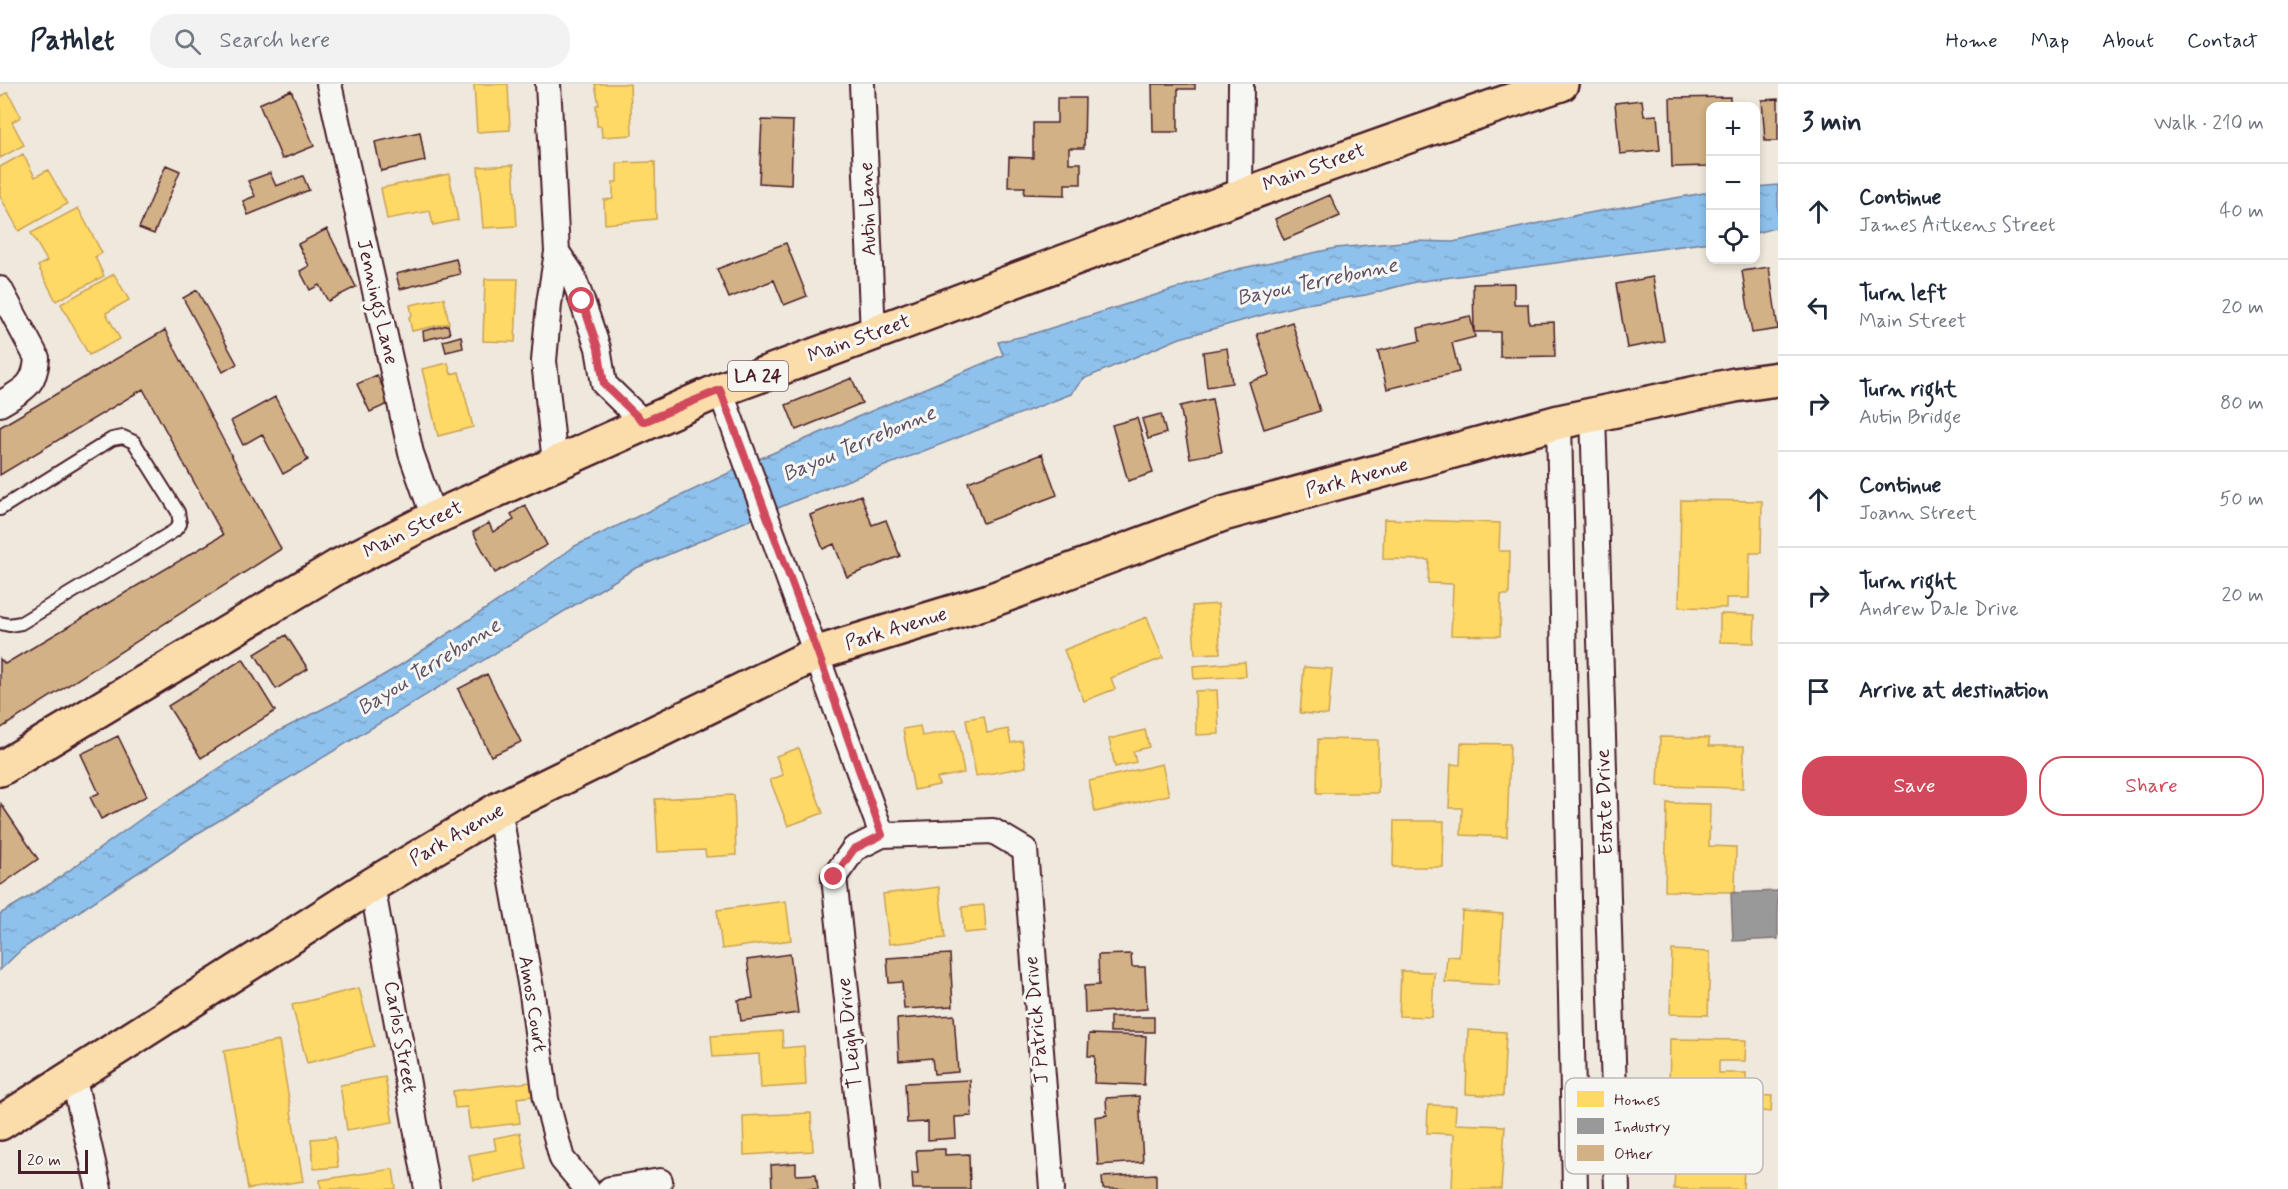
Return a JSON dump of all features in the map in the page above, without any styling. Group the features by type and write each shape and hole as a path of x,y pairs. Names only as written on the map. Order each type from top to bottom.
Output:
{"main road":[{"name":"Main Street","path":"0,769 338,567 434,518 643,422 720,390 1401,136 1561,84"},
{"name":"Park Avenue","path":"0,1123 372,885 500,809 818,653 989,601 1223,514 1559,422 1735,385 1778,379"}],"street":[{"name":"Jennings Lane","path":"328,84 411,453 434,518"},
{"path":"548,84 557,252 544,361 555,463"},
{"name":"Autin Lane","path":"862,84 873,334"},
{"path":"1240,196 1241,84"},
{"path":"557,252 572,274 582,301 598,348 604,384 643,422"},
{"path":"0,289 37,358 30,386 0,404"},
{"path":"720,390 818,653 882,835"},
{"name":"Estate Drive","path":"1593,414 1614,1078"},
{"name":"Estate Drive","path":"1559,422 1573,1078"},
{"name":"Amos Court","path":"500,809 532,994 546,1099 562,1159 587,1189"},
{"name":"J Patrick Drive","path":"882,835 993,831 1025,850 1052,1189"},
{"name":"T Leigh Drive","path":"867,1189 834,877 854,849 882,835"},
{"name":"Carlos Street","path":"372,885 427,1189"},
{"path":"73,1076 99,1189"},
{"name":"Estate Drive","path":"1575,1174 1575,1189"},
{"name":"Estate Drive","path":"1617,1174 1617,1189"},
{"path":"610,1189 660,1181"}],"lane":[{"path":"0,509 112,439 123,437 134,442 178,512 180,524 174,531 21,623 0,623"}],"water":[{"path":"1778,185 1778,227 1760,232 1760,210 1760,187"},
{"name":"Bayou Terrebonne","path":"1706,193 1706,243 1415,282 1366,295 1299,305 1180,338 1083,379 1071,394 797,500 634,569 195,835 22,949 0,970 0,914 50,884 152,811 273,734 346,697 399,666 510,593 575,546 754,461 1003,355 998,342 1032,334 1238,269 1336,248 1413,241 1453,242 1577,215"}],"building: Homes":[{"path":"474,84 508,84 510,130 477,132"},
{"path":"595,84 630,84 632,135 602,137 601,126 597,126 596,105 599,105"},
{"path":"8,92 21,117 12,122 24,145 0,158 0,97"},
{"path":"23,154 35,177 48,170 67,204 19,231 0,196 0,167"},
{"path":"655,162 656,219 605,224 604,200 613,199 613,182 617,182 617,163"},
{"path":"513,165 517,226 483,228 478,167"},
{"path":"449,174 458,220 433,225 430,211 387,219 381,188"},
{"path":"78,208 102,253 95,257 104,276 56,301 38,266 47,261 31,233"},
{"path":"114,274 129,300 106,313 120,339 89,355 61,304"},
{"path":"485,279 518,279 515,342 483,341"},
{"path":"444,298 449,323 412,331 409,317 412,316 410,305"},
{"path":"448,363 451,374 459,372 473,427 438,436 422,369"},
{"path":"1681,500 1762,501 1761,553 1750,553 1749,598 1726,598 1726,608 1679,607"},
{"path":"1384,519 1500,523 1499,551 1510,551 1509,595 1501,595 1500,636 1451,635 1453,584 1428,583 1429,560 1383,559"},
{"path":"1218,604 1220,653 1195,654 1192,606"},
{"path":"1720,614 1755,615 1754,643 1720,642"},
{"path":"1147,617 1163,658 1111,678 1115,689 1084,701 1064,650"},
{"path":"1245,662 1246,676 1194,679 1193,666"},
{"path":"1304,667 1332,669 1328,715 1300,713"},
{"path":"1217,690 1219,734 1196,735 1195,691"},
{"path":"984,716 987,733 1008,729 1011,743 1022,741 1026,767 976,776 966,719"},
{"path":"920,726 922,736 956,730 964,773 937,778 939,785 914,790 903,729"},
{"path":"1145,730 1149,747 1133,751 1136,762 1115,767 1109,739"},
{"path":"1660,737 1709,738 1709,746 1744,746 1743,788 1658,786"},
{"path":"1318,739 1378,740 1378,793 1317,793"},
{"path":"1461,743 1510,744 1507,837 1461,835 1462,808 1449,808 1451,764 1460,765"},
{"path":"799,748 823,813 788,826 770,780 783,775 776,756"},
{"path":"1162,764 1169,795 1095,812 1089,781"},
{"path":"734,795 736,855 706,857 705,850 658,852 655,799"},
{"path":"1667,803 1710,804 1709,846 1736,847 1735,892 1665,891"},
{"path":"1394,821 1444,821 1443,867 1393,867"},
{"path":"939,887 945,938 889,944 883,894"},
{"path":"786,901 791,940 722,949 717,910"},
{"path":"984,905 986,931 964,933 962,907"},
{"path":"1462,911 1503,914 1499,985 1445,982 1447,956 1459,957"},
{"path":"1672,950 1710,952 1708,1015 1670,1014"},
{"path":"1401,971 1434,972 1432,1017 1399,1016"},
{"path":"359,988 374,1046 307,1063 292,1005"},
{"path":"1468,1030 1506,1032 1503,1096 1466,1094"},
{"path":"782,1031 783,1048 804,1046 806,1085 761,1088 759,1054 713,1057 711,1036"},
{"path":"1670,1039 1746,1040 1745,1061 1719,1061 1719,1073 1746,1073 1746,1078 1669,1078"},
{"path":"279,1041 303,1181 248,1189 224,1051"},
{"path":"385,1077 393,1122 347,1130 340,1085"},
{"path":"531,1082 532,1096 517,1098 520,1123 470,1129 467,1107 455,1108 453,1091"},
{"path":"1763,1096 1772,1096 1771,1112 1763,1111"},
{"path":"1428,1105 1456,1106 1455,1124 1505,1126 1501,1189 1452,1189 1454,1134 1427,1133"},
{"path":"811,1113 813,1151 744,1155 743,1116"},
{"path":"520,1133 527,1169 474,1180 469,1155 496,1150 494,1138"},
{"path":"335,1137 338,1167 314,1169 311,1139"},
{"path":"393,1169 396,1189 321,1189 320,1180"},
{"path":"1675,1174 1744,1174 1743,1189 1674,1189"}],"building: Industry":[{"path":"1778,891 1778,939 1733,941 1731,893"}],"building: Other":[{"path":"1152,84 1195,84 1195,89 1178,89 1178,132 1153,132"},
{"path":"291,90 314,146 282,159 259,104"},
{"path":"1730,97 1730,102 1706,102 1706,166 1672,167 1670,98"},
{"path":"1057,98 1085,98 1084,148 1069,148 1069,163 1081,163 1081,184 1065,184 1065,195 1024,194 1025,187 1008,187 1009,157 1033,158 1033,123 1057,123"},
{"path":"1778,99 1778,141 1765,141 1762,100"},
{"path":"1642,100 1644,116 1657,115 1660,150 1620,154 1615,103"},
{"path":"762,120 793,121 791,185 759,183"},
{"path":"420,132 425,161 381,171 375,142"},
{"path":"166,165 180,171 154,234 139,228"},
{"path":"270,173 276,186 303,176 309,190 248,215 243,201 255,196 248,181"},
{"path":"1330,195 1340,216 1284,240 1275,219"},
{"path":"327,229 356,287 328,301 319,285 310,290 300,271 309,266 298,244"},
{"path":"786,243 807,296 784,305 774,280 729,298 717,269"},
{"path":"456,259 460,274 400,289 396,274"},
{"path":"1769,267 1778,329 1752,333 1742,271"},
{"path":"1653,277 1664,341 1627,348 1616,284"},
{"path":"1514,283 1514,304 1528,304 1529,323 1554,322 1555,356 1500,357 1500,332 1474,332 1473,284"},
{"path":"197,290 237,364 223,372 183,298"},
{"path":"1470,316 1475,337 1452,343 1459,372 1387,389 1378,351 1420,341 1418,328"},
{"path":"1292,322 1320,411 1264,429 1249,382 1270,375 1257,334"},
{"path":"448,325 450,334 424,340 423,331"},
{"path":"165,330 281,549 0,729 0,659 5,664 223,535 143,389 0,475 0,427"},
{"path":"461,336 463,348 446,352 443,341"},
{"path":"1227,348 1232,383 1207,387 1203,352"},
{"path":"377,375 390,403 370,412 357,384"},
{"path":"852,378 862,403 796,430 786,405"},
{"path":"275,397 308,460 283,474 262,434 243,445 231,421"},
{"path":"1212,399 1222,452 1190,458 1180,406"},
{"path":"1161,414 1166,433 1148,439 1142,419"},
{"path":"1137,418 1153,473 1128,481 1112,425"},
{"path":"1042,454 1057,495 983,523 968,482"},
{"path":"861,495 872,525 886,520 900,556 847,577 834,544 823,549 810,515"},
{"path":"525,505 547,545 495,573 473,532 489,523 493,532 514,520 511,514"},
{"path":"286,635 308,669 276,689 255,654"},
{"path":"243,659 275,711 201,758 168,706"},
{"path":"487,674 521,742 491,756 458,689"},
{"path":"118,736 147,796 101,819 90,797 99,793 81,754"},
{"path":"1,804 38,859 1,885 0,883"},
{"path":"790,954 798,1013 741,1021 738,1000 753,998 747,960"},
{"path":"950,954 953,1006 904,1009 902,982 889,983 887,958"},
{"path":"1131,954 1132,967 1145,967 1147,1009 1085,1013 1084,986 1099,985 1098,955"},
{"path":"954,1015 958,1072 934,1074 932,1058 899,1061 897,1019"},
{"path":"1110,1017 1154,1017 1154,1032 1110,1032"},
{"path":"1089,1034 1146,1036 1144,1085 1094,1083 1095,1056 1088,1056"},
{"path":"970,1080 972,1116 955,1117 956,1138 928,1140 928,1122 907,1123 905,1083"},
{"path":"1139,1096 1143,1162 1098,1165 1095,1117 1107,1115 1106,1098"},
{"path":"945,1149 945,1155 969,1154 970,1189 913,1189 912,1173 918,1173 916,1150"},
{"path":"796,1163 796,1175 816,1174 818,1189 772,1189 771,1165"},
{"path":"1156,1174 1156,1189 1103,1189 1102,1177"}],"route":[{"path":"582,301 598,348 604,384 643,422 720,390 818,653 882,835 854,849 834,877"}]}
